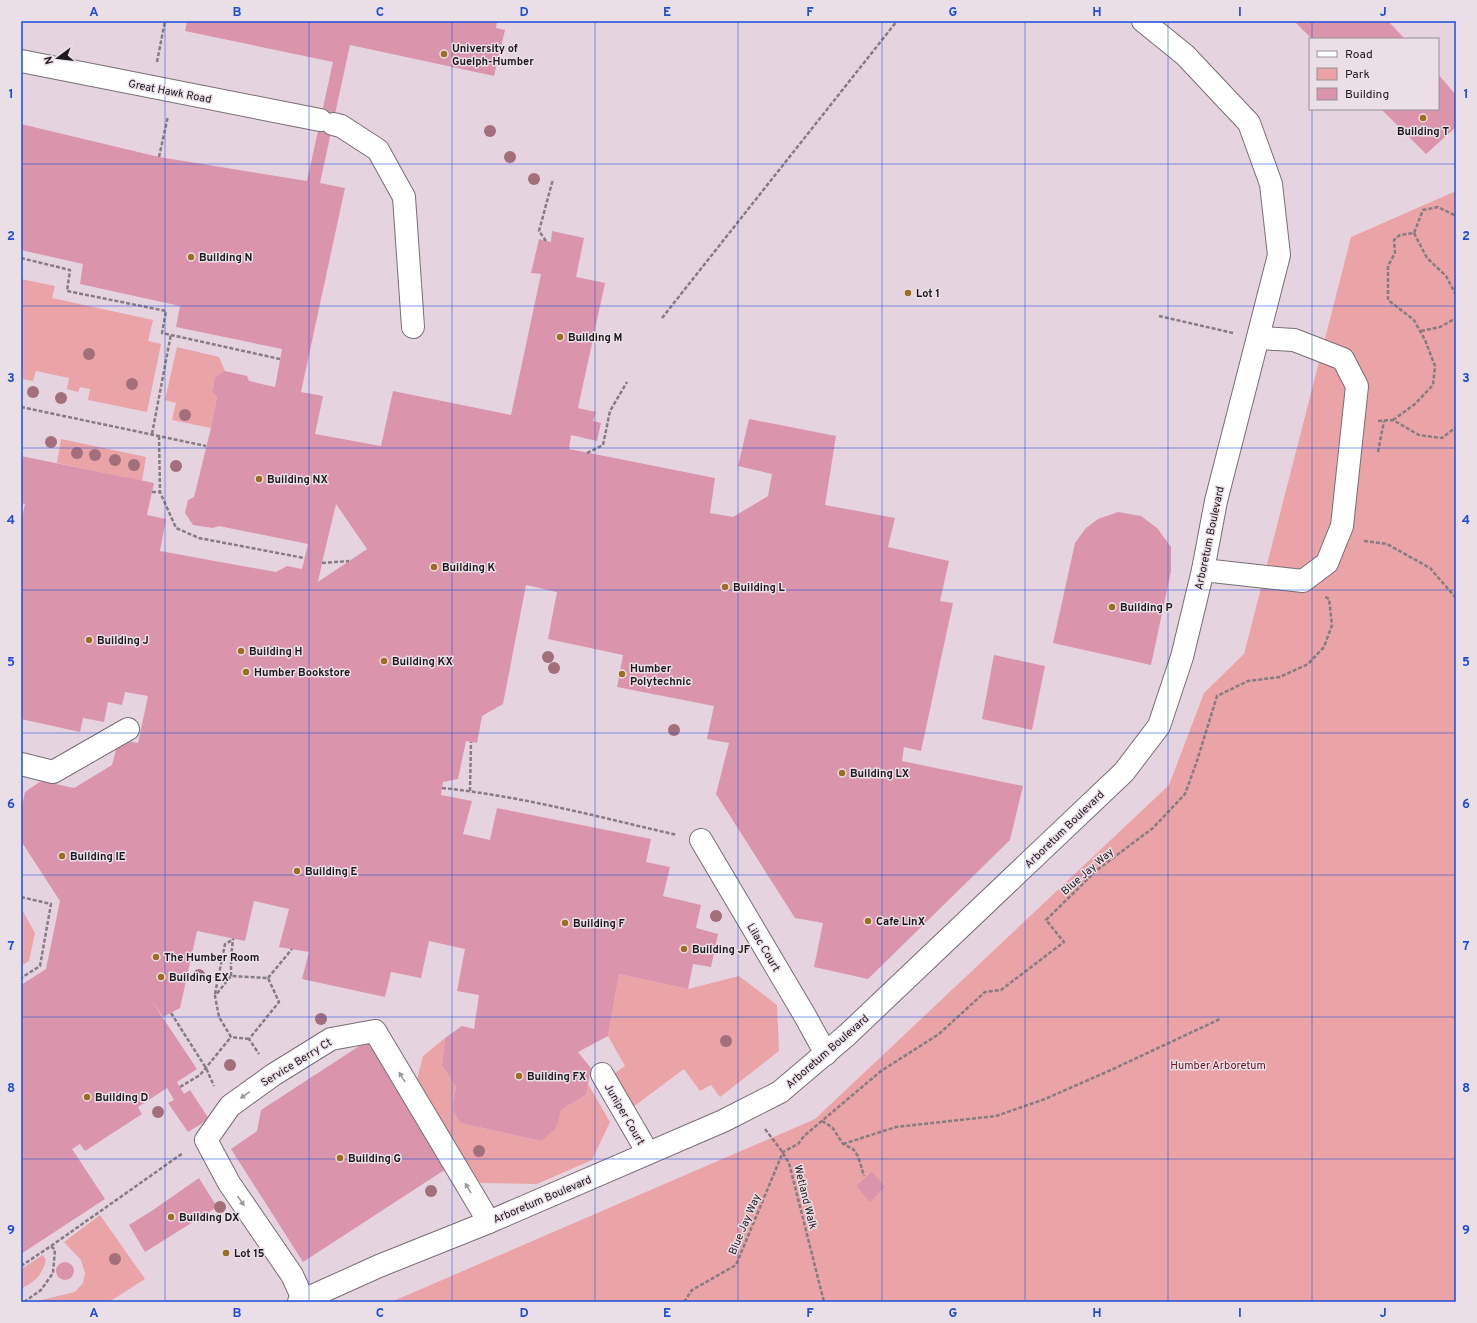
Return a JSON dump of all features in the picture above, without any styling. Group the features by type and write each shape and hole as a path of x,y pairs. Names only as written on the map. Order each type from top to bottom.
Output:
{"lane":[{"name":"Arboretum Boulevard","path":"301,1301 379,1266 488,1222 648,1153 780,1092 826,1054 1124,772 1159,726 1182,657 1203,570 1216,501 1259,338 1279,255 1272,184 1249,123 1185,55 1142,21"},
{"name":"Great Hawk Road","path":"21,61 326,122 341,126 378,150 404,197 413,327"},
{"path":"1203,570 1303,581 1326,563 1342,526 1357,386 1343,358 1294,340 1259,338"},
{"path":"21,764 53,772 128,729"},
{"name":"Lilac Court","path":"701,840 826,1054"},
{"name":"Service Berry Ct","path":"301,1301 292,1275 229,1183 206,1140 230,1106 274,1075 331,1039 374,1031 488,1222"},
{"name":"Juniper Court","path":"602,1074 648,1153"}],"path":[{"path":"152,87 165,21"},
{"path":"662,318 897,21"},
{"path":"159,157 166,127"},
{"path":"546,242 540,231 553,179"},
{"path":"1456,216 1438,207 1423,210 1414,233 1427,258 1446,276 1456,295"},
{"path":"1393,420 1415,404 1433,385 1435,366 1421,331 1414,320 1388,300 1388,266 1395,254 1394,240 1400,235 1414,233"},
{"path":"21,258 70,270 67,291 166,311 162,333 280,359"},
{"path":"1159,316 1259,338"},
{"path":"1421,331 1440,327 1456,318"},
{"path":"152,434 171,334"},
{"path":"587,453 603,445 610,412 627,382"},
{"path":"21,408 206,446"},
{"path":"1354,421 1393,420 1419,435 1442,438 1456,427"},
{"path":"159,436 160,492 176,528 199,538 304,558"},
{"path":"152,492 160,492"},
{"path":"1360,540 1387,544 1430,568 1456,598"},
{"path":"322,563 349,561"},
{"name":"Blue Jay Way","path":"822,1121 881,1071 939,1034 985,992 1002,990 1064,942 1046,920 1097,870 1154,828 1185,794 1217,696 1248,681 1280,678 1308,664 1324,647 1332,625 1329,599 1323,595"},
{"path":"470,791 471,742"},
{"path":"442,788 470,791 569,810 701,840"},
{"path":"21,897 51,904 40,966 21,978"},
{"path":"215,996 231,976 231,957 234,939 225,944 215,996 218,1017 231,1038"},
{"path":"268,978 292,949"},
{"path":"231,976 268,978"},
{"path":"249,1039 279,1002 268,978"},
{"path":"171,1013 206,1068 214,1087"},
{"path":"843,1144 896,1127 996,1116 1045,1099 1220,1019"},
{"path":"231,1038 249,1039"},
{"path":"180,1087 200,1075 231,1038"},
{"path":"249,1039 274,1075"},
{"name":"Wetland Walk","path":"748,1108 783,1152 789,1163 824,1302"},
{"path":"783,1152 798,1144 804,1136 822,1121 832,1127 843,1144 853,1149 858,1156 864,1176"},
{"name":"Blue Jay Way","path":"684,1302 692,1290 736,1265 783,1152"},
{"path":"21,1266 184,1153"},
{"path":"24,1302 41,1290 53,1273 55,1250 51,1246"}],"shaded area":[{"name":"Humber Polytechnic","path":"21,21 1456,21 1456,191 1351,237 1244,655 1204,693 1169,785 815,1119 391,1302 21,1302"}],"green space":[{"name":"Humber Arboretum","path":"1456,191 1456,1302 391,1302 815,1119 1169,785 1204,693 1244,654 1351,237"},
{"path":"21,279 55,286 52,298 153,320 148,341 161,344 147,412 88,400 90,389 80,387 78,392 67,389 69,378 36,371 33,381 22,379"},
{"path":"177,347 219,357 225,371 215,377 212,392 217,397 211,428 172,420 176,403 165,400"},
{"path":"61,439 146,457 142,481 57,463"},
{"path":"21,908 35,933 29,961 21,966"},
{"path":"619,974 688,989 739,976 777,1005 779,1051 720,1097 711,1085 700,1091 684,1069 633,1107 612,1075 625,1066 608,1036"},
{"path":"445,1038 442,1065 456,1087 452,1109 460,1123 541,1141 561,1110 586,1095 588,1084 610,1122 592,1160 537,1184 480,1183 416,1083 423,1056"},
{"path":"100,1215 145,1279 109,1302 33,1302 75,1292 83,1283 85,1273 81,1260 64,1242"},
{"path":"43,1255 46,1260 40,1274 34,1281 21,1289 21,1269"}],"building":[{"path":"187,21 497,21 496,28 505,30 494,76 350,45 320,183 345,188 301,392 323,396 315,434 381,446 393,391 511,415 541,274 531,273 539,239 551,242 552,231 584,238 576,277 605,283 578,408 596,412 593,421 601,423 597,441 571,435 569,449 715,478 710,513 733,517 768,496 772,474 738,466 749,419 836,436 825,505 895,518 888,547 949,561 940,601 953,603 921,751 904,747 902,761 1023,786 1010,840 868,979 814,967 823,923 795,918 716,794 729,743 707,739 714,706 617,687 623,655 548,639 557,592 526,585 503,704 482,716 477,743 466,741 458,779 443,782 441,795 472,801 463,834 490,840 497,808 651,839 646,862 670,867 663,896 701,905 696,928 718,934 711,967 693,964 688,989 619,974 608,1036 578,1052 591,1068 586,1095 561,1110 556,1128 541,1141 460,1123 452,1109 456,1087 442,1065 445,1038 462,1026 474,1029 479,995 457,991 465,949 429,941 421,978 391,972 385,997 302,979 309,952 279,947 289,909 254,901 245,941 197,931 180,1008 163,1017 149,997 197,1069 177,1082 184,1094 190,1090 209,1119 188,1132 168,1103 174,1100 167,1088 138,1107 142,1114 85,1151 80,1144 72,1149 105,1199 21,1254 21,985 46,969 60,901 21,841 21,811 25,792 41,781 74,788 112,765 119,739 138,743 148,696 125,692 122,705 108,702 104,722 83,718 80,732 21,719 21,522 25,504 21,503 21,456 154,483 147,515 166,519 160,551 276,572 287,566 302,569 308,544 219,526 213,528 193,525 185,513 188,500 194,497 211,428 217,397 212,392 215,377 225,371 247,376 249,381 275,387 282,349 176,327 180,306 80,284 83,264 21,250 21,124 159,157 307,181 333,62 185,31","holes":["336,504 367,549 318,582"]},
{"path":"1388,21 1404,38 1311,38 1295,22"},
{"name":"Building T","path":"1439,75 1456,95 1456,127 1426,154 1382,110 1439,110"},
{"name":"Building P","path":"1118,512 1141,516 1157,528 1171,547 1171,571 1151,665 1053,643 1075,543 1086,528 1098,519"},
{"path":"994,655 1045,666 1032,730 982,719"},
{"name":"Building G","path":"367,1041 449,1167 303,1262 231,1149 257,1131 261,1110"},
{"path":"872,1172 885,1187 870,1202 856,1186"},
{"name":"Building DX","path":"199,1178 217,1207 145,1252 129,1225"},
{"path":"65,1262 71,1265 74,1271 71,1277 65,1280 59,1277 56,1271 59,1265"}],"place":[{"name":"University of Guelph-Humber","path":"444,54"},
{"name":"Building T","path":"1423,118"},
{"name":"Building N","path":"191,257"},
{"name":"Lot 1","path":"908,293"},
{"name":"Building M","path":"560,337"},
{"name":"Building NX","path":"259,479"},
{"name":"Building K","path":"434,567"},
{"name":"Building L","path":"725,587"},
{"name":"Building P","path":"1112,607"},
{"name":"Building J","path":"89,640"},
{"name":"Building H","path":"241,651"},
{"name":"Building KX","path":"384,661"},
{"name":"Humber Bookstore","path":"246,672"},
{"name":"Humber Polytechnic","path":"622,674"},
{"name":"Building LX","path":"842,773"},
{"name":"Building IE","path":"62,856"},
{"name":"Building E","path":"297,871"},
{"name":"Cafe LinX","path":"868,921"},
{"name":"Building F","path":"565,923"},
{"name":"Building JF","path":"684,949"},
{"name":"The Humber Room","path":"156,957"},
{"name":"Building EX","path":"161,977"},
{"name":"Building FX","path":"519,1076"},
{"name":"Building D","path":"87,1097"},
{"name":"Building G","path":"340,1158"},
{"name":"Building DX","path":"171,1217"},
{"name":"Lot 15","path":"226,1253"}]}
